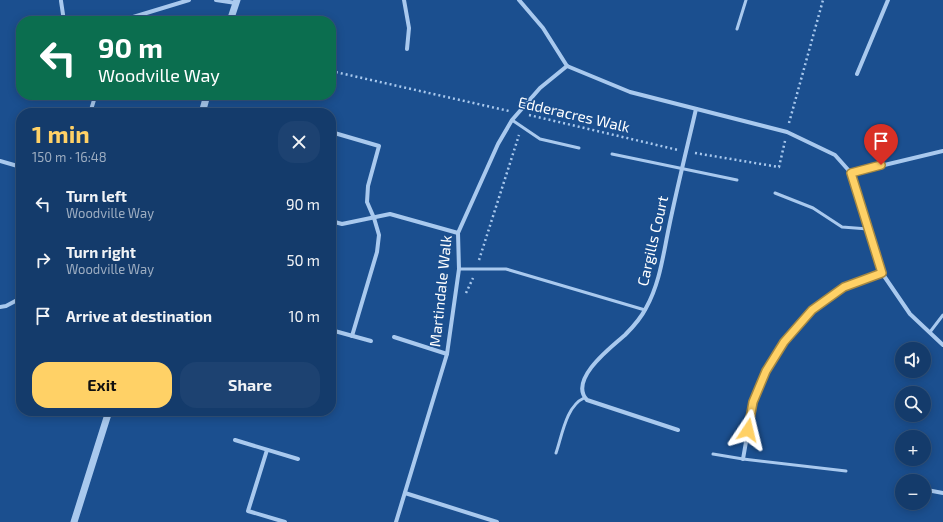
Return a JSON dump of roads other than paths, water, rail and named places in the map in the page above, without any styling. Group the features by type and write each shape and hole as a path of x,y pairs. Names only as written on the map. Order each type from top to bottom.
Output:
{"street":[{"path":"136,16 188,0"},
{"path":"216,0 236,2 232,16"},
{"path":"404,0 409,28 407,49"},
{"path":"519,0 543,28 567,66 630,92 787,132 835,155 851,173 882,273 910,314 943,345"},
{"path":"857,74 888,0"},
{"path":"61,1 63,16"},
{"name":"Martindale Walk","path":"396,522 447,354 459,269 458,233 498,144 512,120 540,88 567,66"},
{"name":"Cargills Court","path":"584,398 581,388 582,382 602,356 626,334 645,310 658,281 696,109"},
{"path":"336,133 379,146 368,186 367,202 379,235 377,252 352,336"},
{"path":"851,173 943,151"},
{"path":"0,161 16,166"},
{"path":"336,222 342,224 390,214 458,233"},
{"path":"743,459 753,402 766,371 784,342 812,310 831,296 844,287 882,273"},
{"path":"0,307 6,306 16,301"},
{"path":"336,331 371,341"},
{"path":"394,337 447,354"},
{"path":"584,398 678,430"},
{"path":"74,522 107,416"},
{"path":"235,440 298,459"},
{"path":"267,450 248,511 285,522"},
{"path":"931,491 943,493"},
{"path":"405,493 497,522"}],"lane":[{"path":"737,29 746,0"},
{"path":"512,120 540,138 580,148"},
{"path":"612,154 737,180"},
{"path":"775,193 813,208 842,227 868,229"},
{"path":"459,269 506,269 645,310"},
{"path":"930,332 943,315"},
{"path":"556,453 570,411 576,402 584,398"},
{"path":"713,454 846,471"}]}
